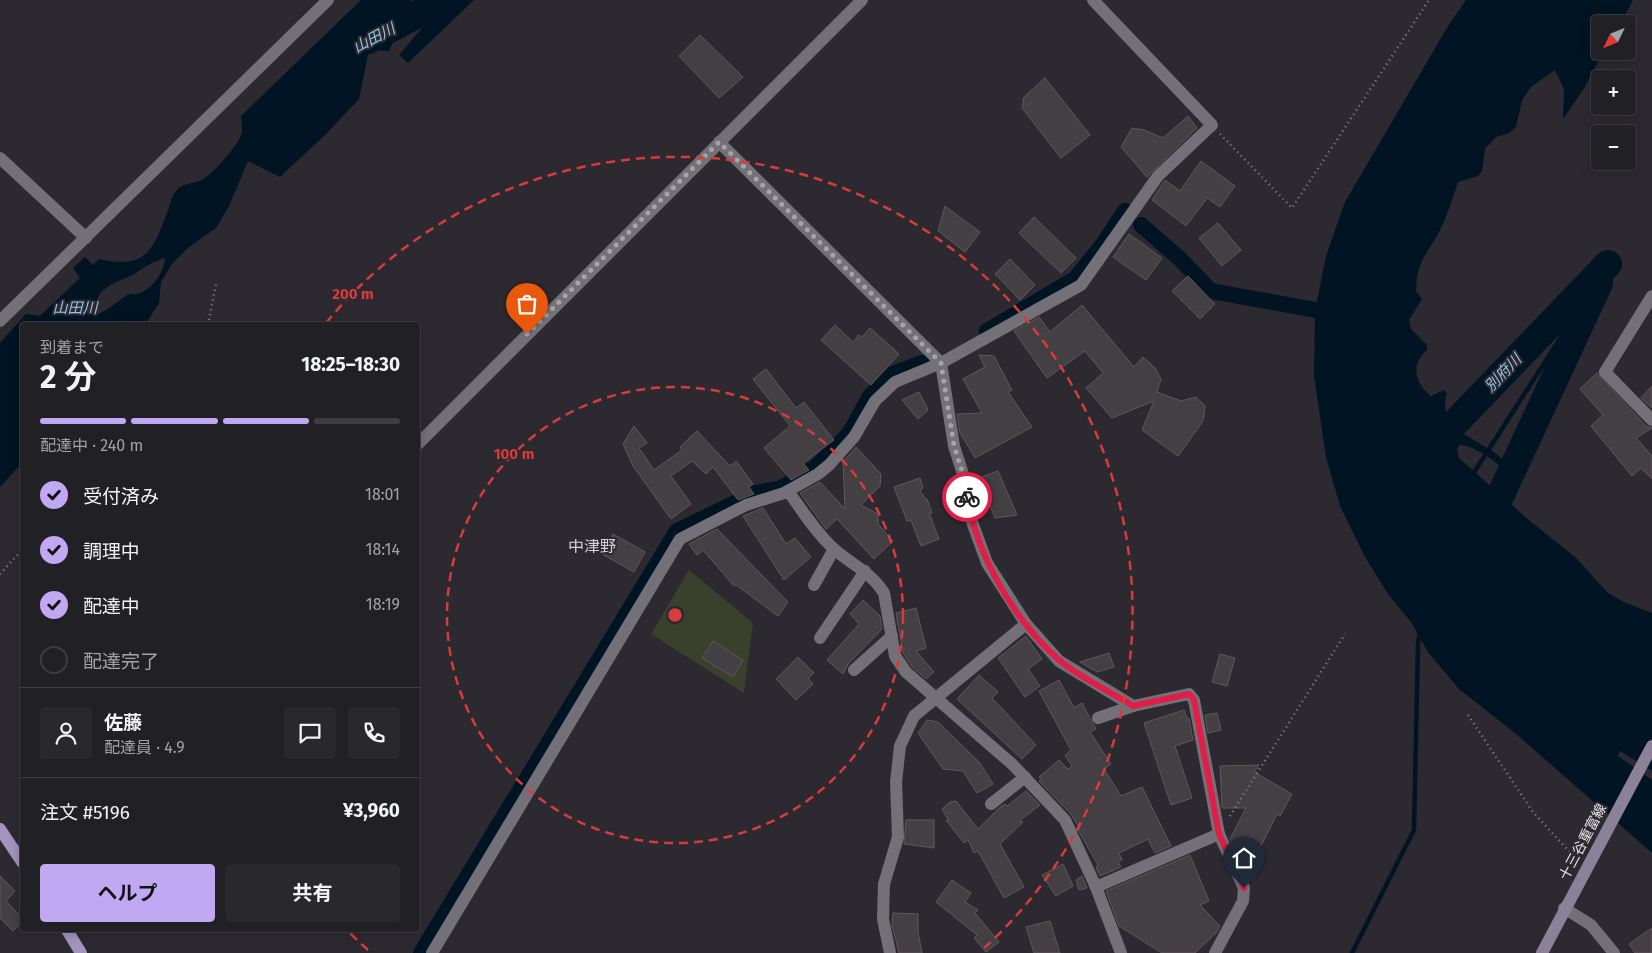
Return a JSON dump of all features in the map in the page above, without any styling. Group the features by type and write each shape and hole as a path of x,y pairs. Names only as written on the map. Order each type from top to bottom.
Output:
{"main road":[{"name":"十三谷重富線","path":"1542,953 1564,908 1652,746"},
{"path":"0,830 20,859"},
{"path":"68,932 81,953"}],"street":[{"path":"0,321 328,0"},
{"path":"420,442 862,0"},
{"path":"432,953 680,539 746,505 788,491 830,466 854,437 874,401 894,382 941,363 1081,285 1158,176 1212,126 1093,0"},
{"path":"719,142 941,363 954,446 963,474 970,519 987,563 1026,624 1059,661 1133,706"},
{"path":"0,158 86,238"},
{"path":"1652,296 1605,372 1652,420"},
{"path":"788,491 834,549 865,571 884,593 895,656 906,672 1025,777 1065,820 1096,887 1121,953"},
{"path":"814,585 834,549"},
{"path":"820,638 865,571"},
{"path":"890,953 884,919 884,884 898,837 896,782 900,746 914,716 1026,624"},
{"path":"854,670 892,636"},
{"path":"1098,718 1133,706 1189,694 1194,700 1219,834 1244,888 1243,901 1215,953"},
{"path":"991,804 1025,777"},
{"path":"1096,887 1219,834"},
{"path":"1564,908 1590,925 1614,953"}],"path":[{"path":"1212,126 1292,208 1429,0"},
{"path":"209,322 216,284"},
{"path":"0,574 20,552"},
{"path":"1219,834 1345,634"},
{"path":"1468,715 1533,812 1576,860 1587,866"}],"green space":[{"path":"689,570 753,623 744,693 651,634"}],"water":[{"path":"361,0 411,0 389,51 369,50 359,99 326,134 280,177 248,161 229,206 216,228 189,247 172,264 161,282 159,303 147,322 129,322 127,320 124,322 20,322 20,465 0,487 0,343 26,314 40,316 80,278 73,268 85,257 93,265 99,259 127,262 145,255 157,238 178,188 200,181 217,167 239,140 242,128 241,116","holes":["165,258 158,278 146,290 127,295 98,314 95,311 99,296 108,286"]},
{"path":"446,0 474,0 408,63 399,55"},
{"path":"1466,0 1633,0 1625,15 1591,15 1591,60 1599,60 1594,70 1591,70 1591,75 1583,90 1563,119 1564,89 1555,70 1531,87 1522,100 1516,127 1509,133 1496,137 1485,149 1482,171 1478,176 1458,182 1441,228 1420,266 1416,291 1422,299 1409,320 1411,329 1427,345 1427,350 1418,361 1417,374 1421,386 1431,396 1444,390 1447,394 1445,407 1448,418 1464,434 1497,454 1505,462 1512,476 1488,457 1467,446 1460,445 1457,449 1459,458 1530,521 1575,557 1608,593 1624,602 1652,613 1652,771 1620,751 1618,756 1652,780 1652,853 1515,733 1459,689 1428,652 1411,622 1388,594 1365,557 1340,506 1326,457 1314,376 1315,311 1326,256 1345,202 1448,26"}],"building":[{"path":"700,35 743,77 719,98 679,56"},
{"path":"1045,78 1090,135 1061,158 1022,108 1024,97"},
{"path":"1188,116 1197,128 1147,177 1121,147 1132,128 1144,130 1163,138"},
{"path":"1201,161 1235,186 1220,207 1207,198 1186,226 1152,200 1165,180 1180,191"},
{"path":"945,206 980,232 965,252 938,231"},
{"path":"1034,217 1076,258 1061,273 1019,233"},
{"path":"1218,223 1241,250 1222,266 1199,238"},
{"path":"1129,234 1162,258 1146,280 1113,257"},
{"path":"1010,259 1035,285 1020,300 995,274"},
{"path":"1188,276 1215,304 1200,319 1172,291"},
{"path":"1082,305 1134,367 1143,357 1155,368 1161,379 1157,392 1181,401 1196,397 1205,406 1203,421 1178,456 1142,430 1154,401 1112,418 1086,388 1103,373 1085,351 1047,378 1014,331 1039,317 1050,332"},
{"path":"835,325 853,342 859,335 862,337 870,328 899,354 871,385 821,340"},
{"path":"979,355 994,356 1012,390 1008,392 1032,427 975,458 960,433 957,414 982,413 963,379 985,367"},
{"path":"766,369 796,408 804,402 834,440 803,463 809,470 791,480 764,448 790,426 753,379"},
{"path":"1597,373 1646,426 1652,428 1636,438 1652,456 1652,479 1641,468 1632,476 1591,426 1603,415 1580,389"},
{"path":"1652,386 1652,408 1641,398"},
{"path":"919,392 928,410 918,419 902,400"},
{"path":"634,426 647,443 639,448 654,470 682,450 680,447 697,431 730,466 736,461 753,484 749,487 754,494 738,500 713,467 706,474 692,461 671,476 691,504 671,519 633,466 623,444"},
{"path":"856,447 881,474 880,486 861,505 878,514 878,524 893,541 874,559 837,519 826,529 800,493 820,482 845,509 843,462"},
{"path":"998,471 1017,515 995,518 979,478"},
{"path":"920,478 923,488 920,490 925,499 927,499 932,513 929,513 939,539 921,546 911,520 907,521 894,487"},
{"path":"763,508 786,544 795,538 811,557 784,580 743,516"},
{"path":"717,529 788,602 778,616 736,585 734,586 703,550 697,555 689,544"},
{"path":"613,534 645,552 634,572 602,554"},
{"path":"863,600 880,616 882,629 848,664 843,674 827,660 859,624 850,614"},
{"path":"916,608 926,648 916,651 934,672 926,679 912,667 903,653 896,613"},
{"path":"1026,636 1042,659 1028,669 1040,686 1025,697 998,658"},
{"path":"713,641 743,660 733,677 702,658"},
{"path":"1109,653 1114,667 1097,672 1080,662"},
{"path":"1220,654 1235,658 1227,686 1212,682"},
{"path":"798,657 814,673 808,678 813,684 796,700 776,679"},
{"path":"979,675 998,692 992,698 1036,745 1022,759 957,699"},
{"path":"1059,680 1074,708 1082,703 1096,729 1090,732 1111,764 1104,769 1121,796 1142,787 1171,846 1155,853 1148,839 1119,853 1122,860 1118,862 1121,867 1100,876 1096,867 1098,865 1071,814 1039,781 1041,779 1039,777 1059,760 1068,769 1072,766 1065,755 1071,750 1039,691"},
{"path":"1184,710 1187,719 1189,718 1193,740 1175,746 1192,798 1171,805 1144,723"},
{"path":"1217,713 1221,730 1208,733 1205,715"},
{"path":"927,720 938,722 980,763 993,784 977,793 963,771 943,769 918,733"},
{"path":"1259,765 1254,772 1292,794 1280,816 1277,814 1256,856 1233,845 1230,839 1246,808 1222,808 1220,766"},
{"path":"1026,791 1040,805 1020,820 1023,822 1000,844 1024,887 1004,898 978,851 974,853 968,840 964,843 946,820 949,821 942,809 950,802 956,801 978,829 1000,807 1005,804 1007,806"},
{"path":"906,820 934,820 934,848 904,844"},
{"path":"1190,855 1209,901 1200,905 1220,926 1217,932 1195,953 1162,953 1119,926 1106,891"},
{"path":"1063,864 1073,886 1056,896 1042,875"},
{"path":"0,876 15,891 6,901 20,916 20,924 13,931 0,918"},
{"path":"1082,876 1087,888 1079,890 1076,880"},
{"path":"952,880 971,893 965,902 978,910 975,913 999,942 986,952 974,938 977,935 936,902"},
{"path":"893,913 918,914 918,932 922,953 899,953 892,925"},
{"path":"1050,921 1060,953 1034,953 1026,927"},
{"path":"1652,928 1652,953 1635,953 1629,944"}],"waterway":[{"name":"山田川","path":"369,40 431,7 437,0"},
{"path":"987,331 1075,279 1104,243 1125,211"},
{"path":"1141,225 1179,258 1211,291 1321,311 1333,299"},
{"path":"1471,477 1608,264"},
{"name":"別府川","path":"1429,450 1608,264"},
{"name":"別府川","path":"1501,525 1490,518 1599,283"},
{"path":"421,953 677,531 756,493 781,488 816,467 849,434 870,396 893,374 922,363"},
{"path":"1352,953 1414,830 1418,643 1420,632"}],"way so far":[{"path":"527,334 719,142 941,363 954,446 963,474 967,497"}],"district":[{"name":"中津野","path":"592,546"}],"route":[{"path":"967,497 970,519 987,563 1026,624 1059,661 1133,706 1189,694 1194,700 1219,834 1244,888"}]}
